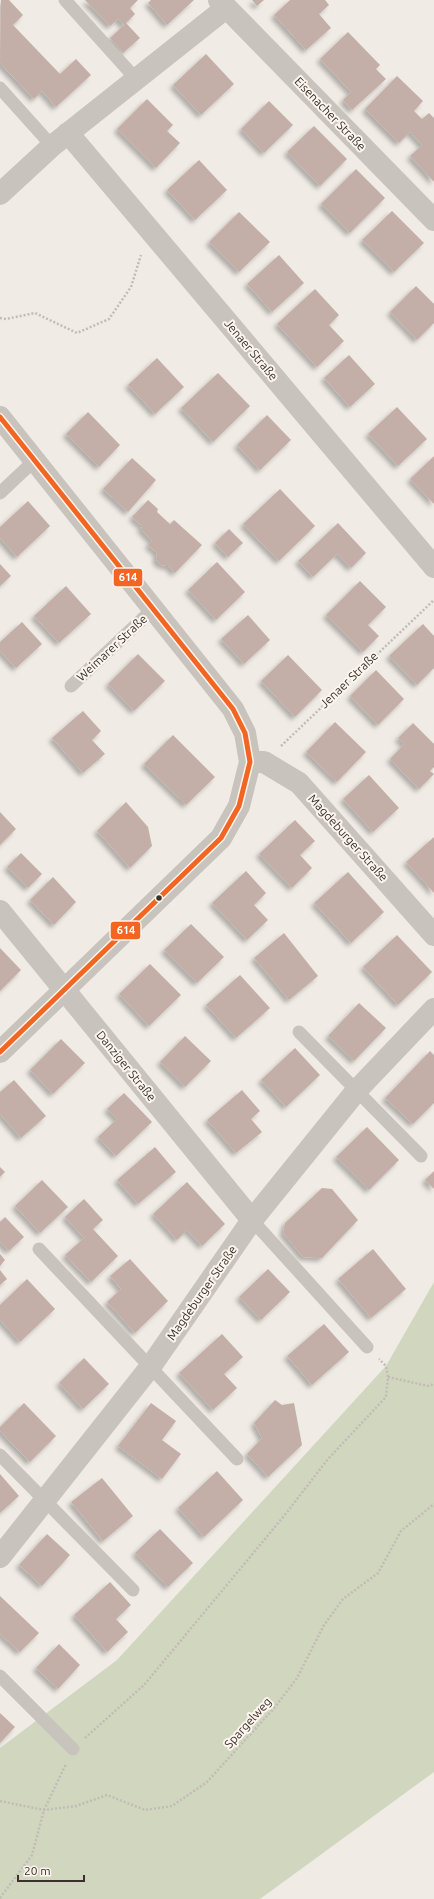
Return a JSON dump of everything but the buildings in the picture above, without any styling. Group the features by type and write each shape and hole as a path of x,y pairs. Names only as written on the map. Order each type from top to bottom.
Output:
{"street":[{"name":"Eisenacher Straße","path":"0,194 60,140 136,79 222,4 434,220"},
{"name":"Jenaer Straße","path":"60,140 149,229 434,567"},
{"name":"Weimarer Straße","path":"0,416 34,461 233,709 257,762 239,806 221,838 0,1052"},
{"name":"Magdeburger Straße","path":"257,762 299,783 434,935"},
{"name":"Danziger Straße","path":"0,911 252,1220"},
{"name":"Magdeburger Straße","path":"0,1557 151,1366 252,1220 357,1090 434,1009"}],"lane":[{"path":"64,0 136,79"},
{"path":"0,88 60,140"},
{"path":"0,493 34,461"},
{"name":"Weimarer Straße","path":"71,686 152,609"},
{"path":"299,1032 421,1156"},
{"path":"252,1220 367,1347"},
{"path":"39,1249 151,1366 237,1460"},
{"path":"0,1455 133,1590"},
{"path":"0,1676 72,1749"}],"path":[{"path":"0,318 6,319 35,313 77,333 110,319 131,287 149,229"},
{"name":"Jenaer Straße","path":"257,762 421,610 434,600"},
{"path":"0,1898 32,1855 44,1810 72,1749 144,1684 284,1516 328,1459 386,1397 388,1377 386,1366 367,1347"},
{"path":"388,1377 428,1386 434,1384"},
{"name":"Spargelweg","path":"0,1801 44,1810 76,1806 107,1795 145,1810 172,1806 207,1782 275,1707 297,1678 324,1625 343,1600 378,1573 401,1531 434,1504"}],"green space":[{"path":"434,1282 434,1772 260,1899 0,1899 0,1748 117,1660 386,1366"}],"transit line":[{"name":"614","path":"0,417 233,709 245,733 250,762 239,806 221,838 0,1052"}]}
